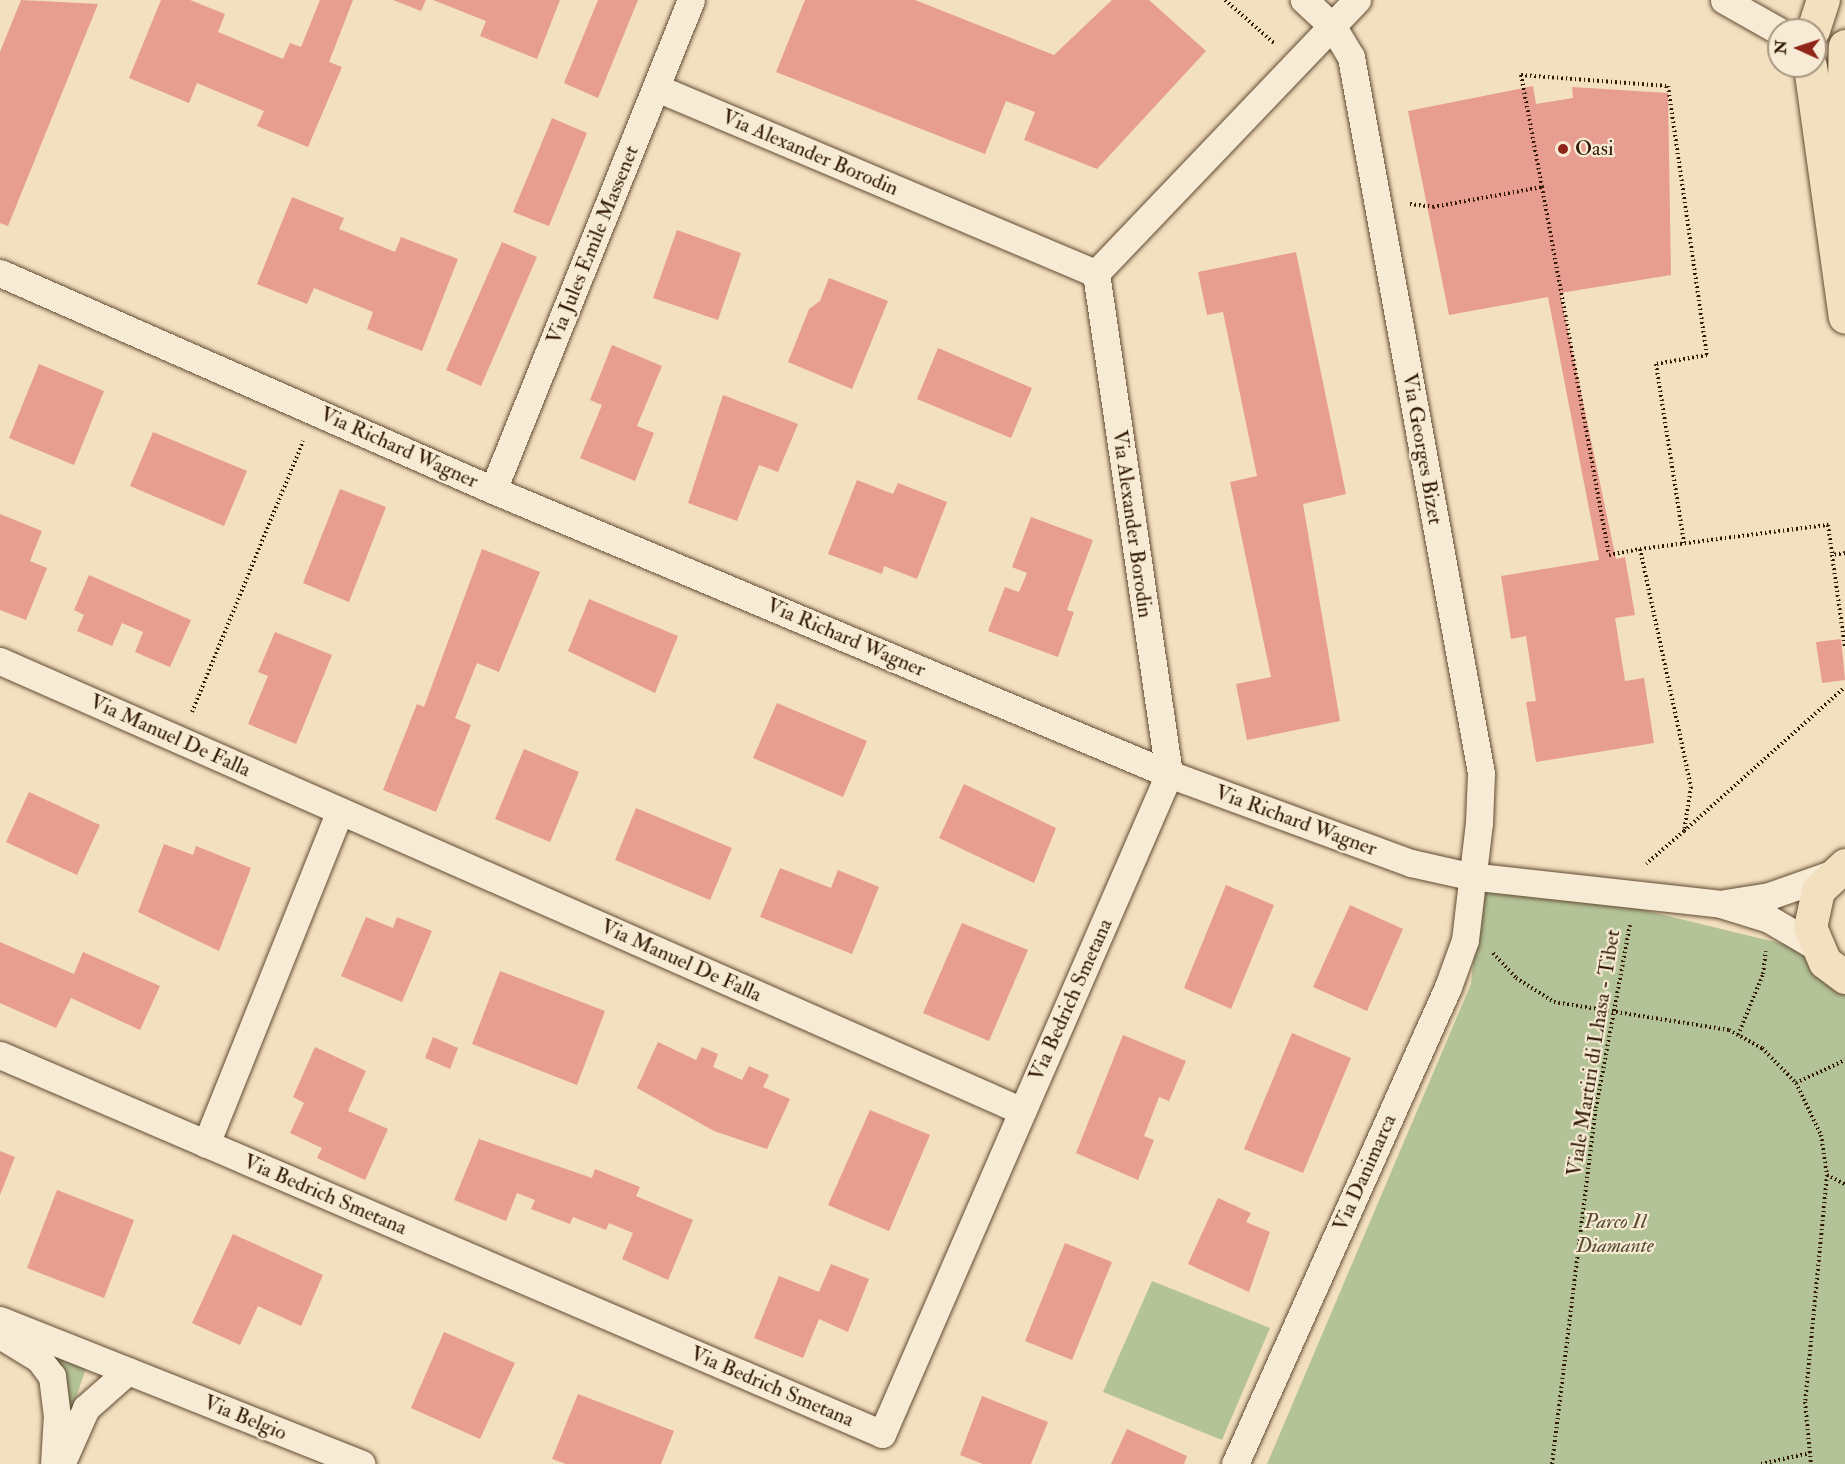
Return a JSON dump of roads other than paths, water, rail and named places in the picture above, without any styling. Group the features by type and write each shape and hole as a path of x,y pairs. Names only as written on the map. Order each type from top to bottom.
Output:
{"main road":[{"path":"1817,18 1823,0"},
{"path":"1840,281 1845,46"},
{"path":"1812,78 1845,317"},
{"path":"1837,870 1811,908 1815,946 1845,976"}],"street":[{"name":"Via Jules Emile Massenet","path":"493,490 691,0"},
{"path":"1304,0 1334,27"},
{"path":"1096,273 1334,27 1357,0"},
{"path":"1724,0 1767,24"},
{"name":"Via Georges Bizet","path":"1334,27 1351,57 1481,773 1469,876"},
{"name":"Via Alexander Borodin","path":"657,88 1096,273 1169,774"},
{"name":"Via Richard Wagner","path":"0,273 493,490 1169,774 1411,862 1469,876 1635,897 1721,904 1769,919 1815,946"},
{"name":"Via Manuel De Falla","path":"0,661 1022,1111"},
{"name":"Via Bedrich Smetana","path":"0,1055 882,1434 1169,774"},
{"path":"206,1144 340,810"},
{"name":"Via Richard Wagner","path":"1721,904 1769,896 1837,870"},
{"name":"Via Danimarca","path":"1235,1464 1465,940 1469,876"},
{"name":"Via Belgio","path":"0,1320 361,1464"},
{"path":"0,1335 39,1359 52,1376 57,1414 54,1464"},
{"path":"62,1464 86,1408 128,1371"}],"place":[{"name":"Oasi","path":"1563,149"}],"park label":[{"name":"Parco Il Diamante","path":"1615,1234"}]}
